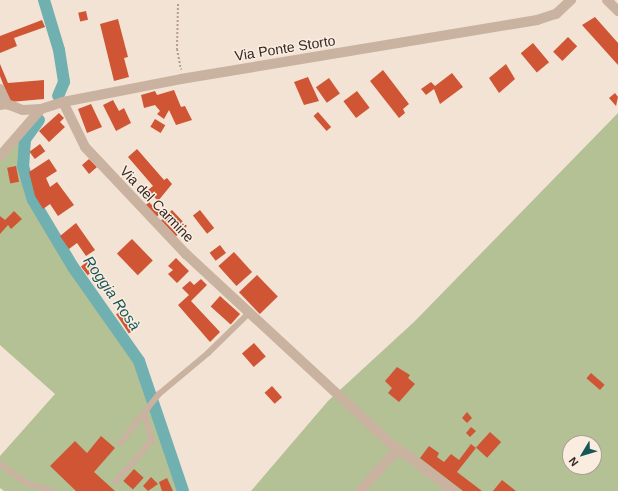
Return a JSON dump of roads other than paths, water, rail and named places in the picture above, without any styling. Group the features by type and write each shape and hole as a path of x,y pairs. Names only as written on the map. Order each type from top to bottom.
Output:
{"street":[{"name":"Via Ponte Storto","path":"3,105 22,110 41,109 63,102 181,79 537,20 556,14 571,0"},
{"path":"607,0 618,11"},
{"path":"0,89 3,105"},
{"name":"Via del Carmine","path":"63,102 85,147 135,203 248,314 398,449 454,491"},
{"path":"0,156 41,109"},
{"path":"360,491 398,449"}],"lane":[{"path":"120,443 159,394 208,353 248,314"},
{"path":"116,482 152,440 144,413"},
{"path":"0,464 26,483 53,491"}],"waterway":[{"name":"Roggia Rosà","path":"44,0 59,50 64,82 58,96"},
{"name":"Roggia Rosà","path":"39,120 25,139 23,166 33,200 73,267 139,361 183,491"}]}
